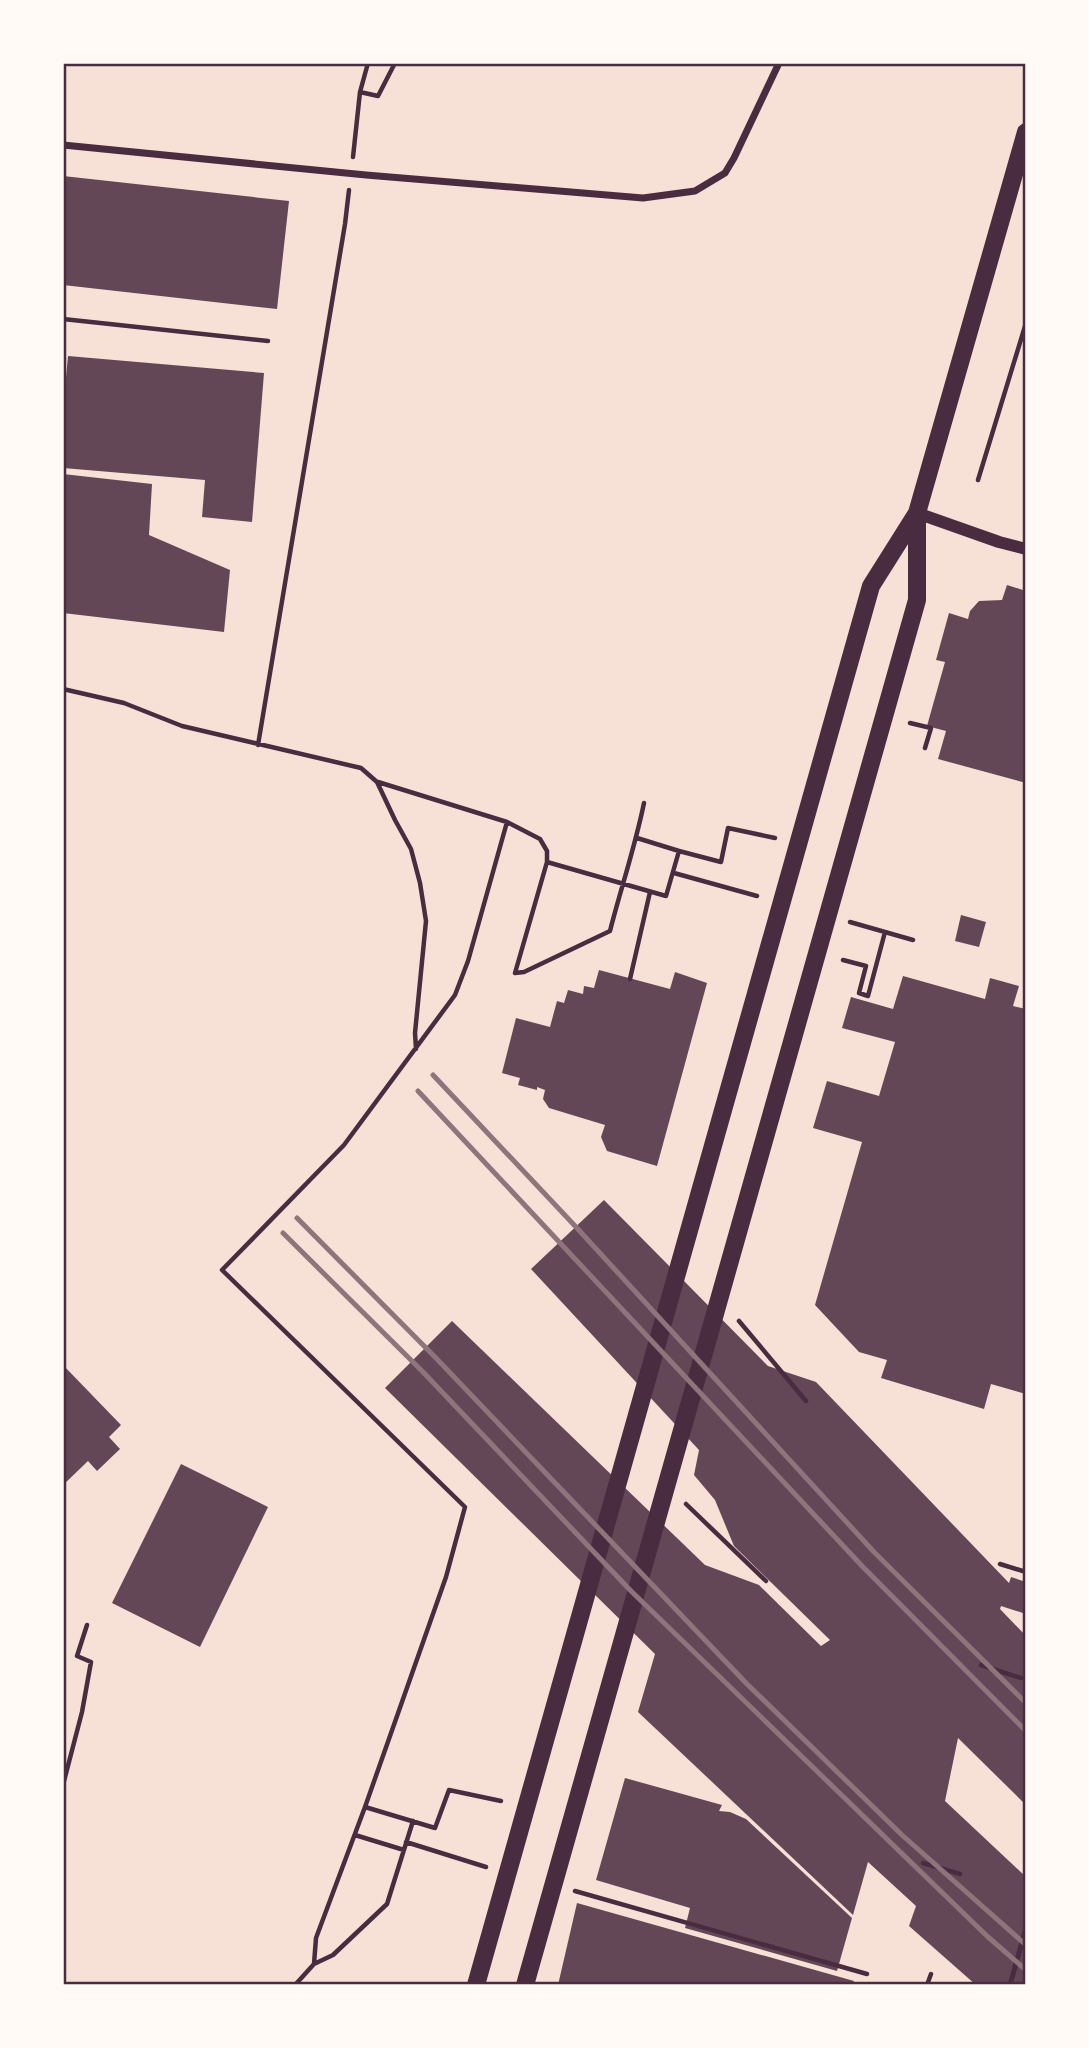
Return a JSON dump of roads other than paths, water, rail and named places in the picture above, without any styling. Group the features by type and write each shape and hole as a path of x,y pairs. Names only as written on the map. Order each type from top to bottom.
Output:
{"main road":[{"path":"525,1985 917,600 917,513 1026,132"},
{"path":"476,1985 871,586 917,513"}],"street":[{"path":"63,145 366,175 643,198 695,191 725,173 779,63"},
{"path":"917,513 1026,549"}],"lane":[{"path":"1010,1985 1026,1928"}],"railway":[{"path":"433,1075 874,1552 1026,1703"},
{"path":"418,1091 863,1567 1026,1731"},
{"path":"297,1218 435,1357 747,1684 902,1835 1026,1945"},
{"path":"283,1233 423,1372 630,1590 988,1937 1026,1970"}]}
